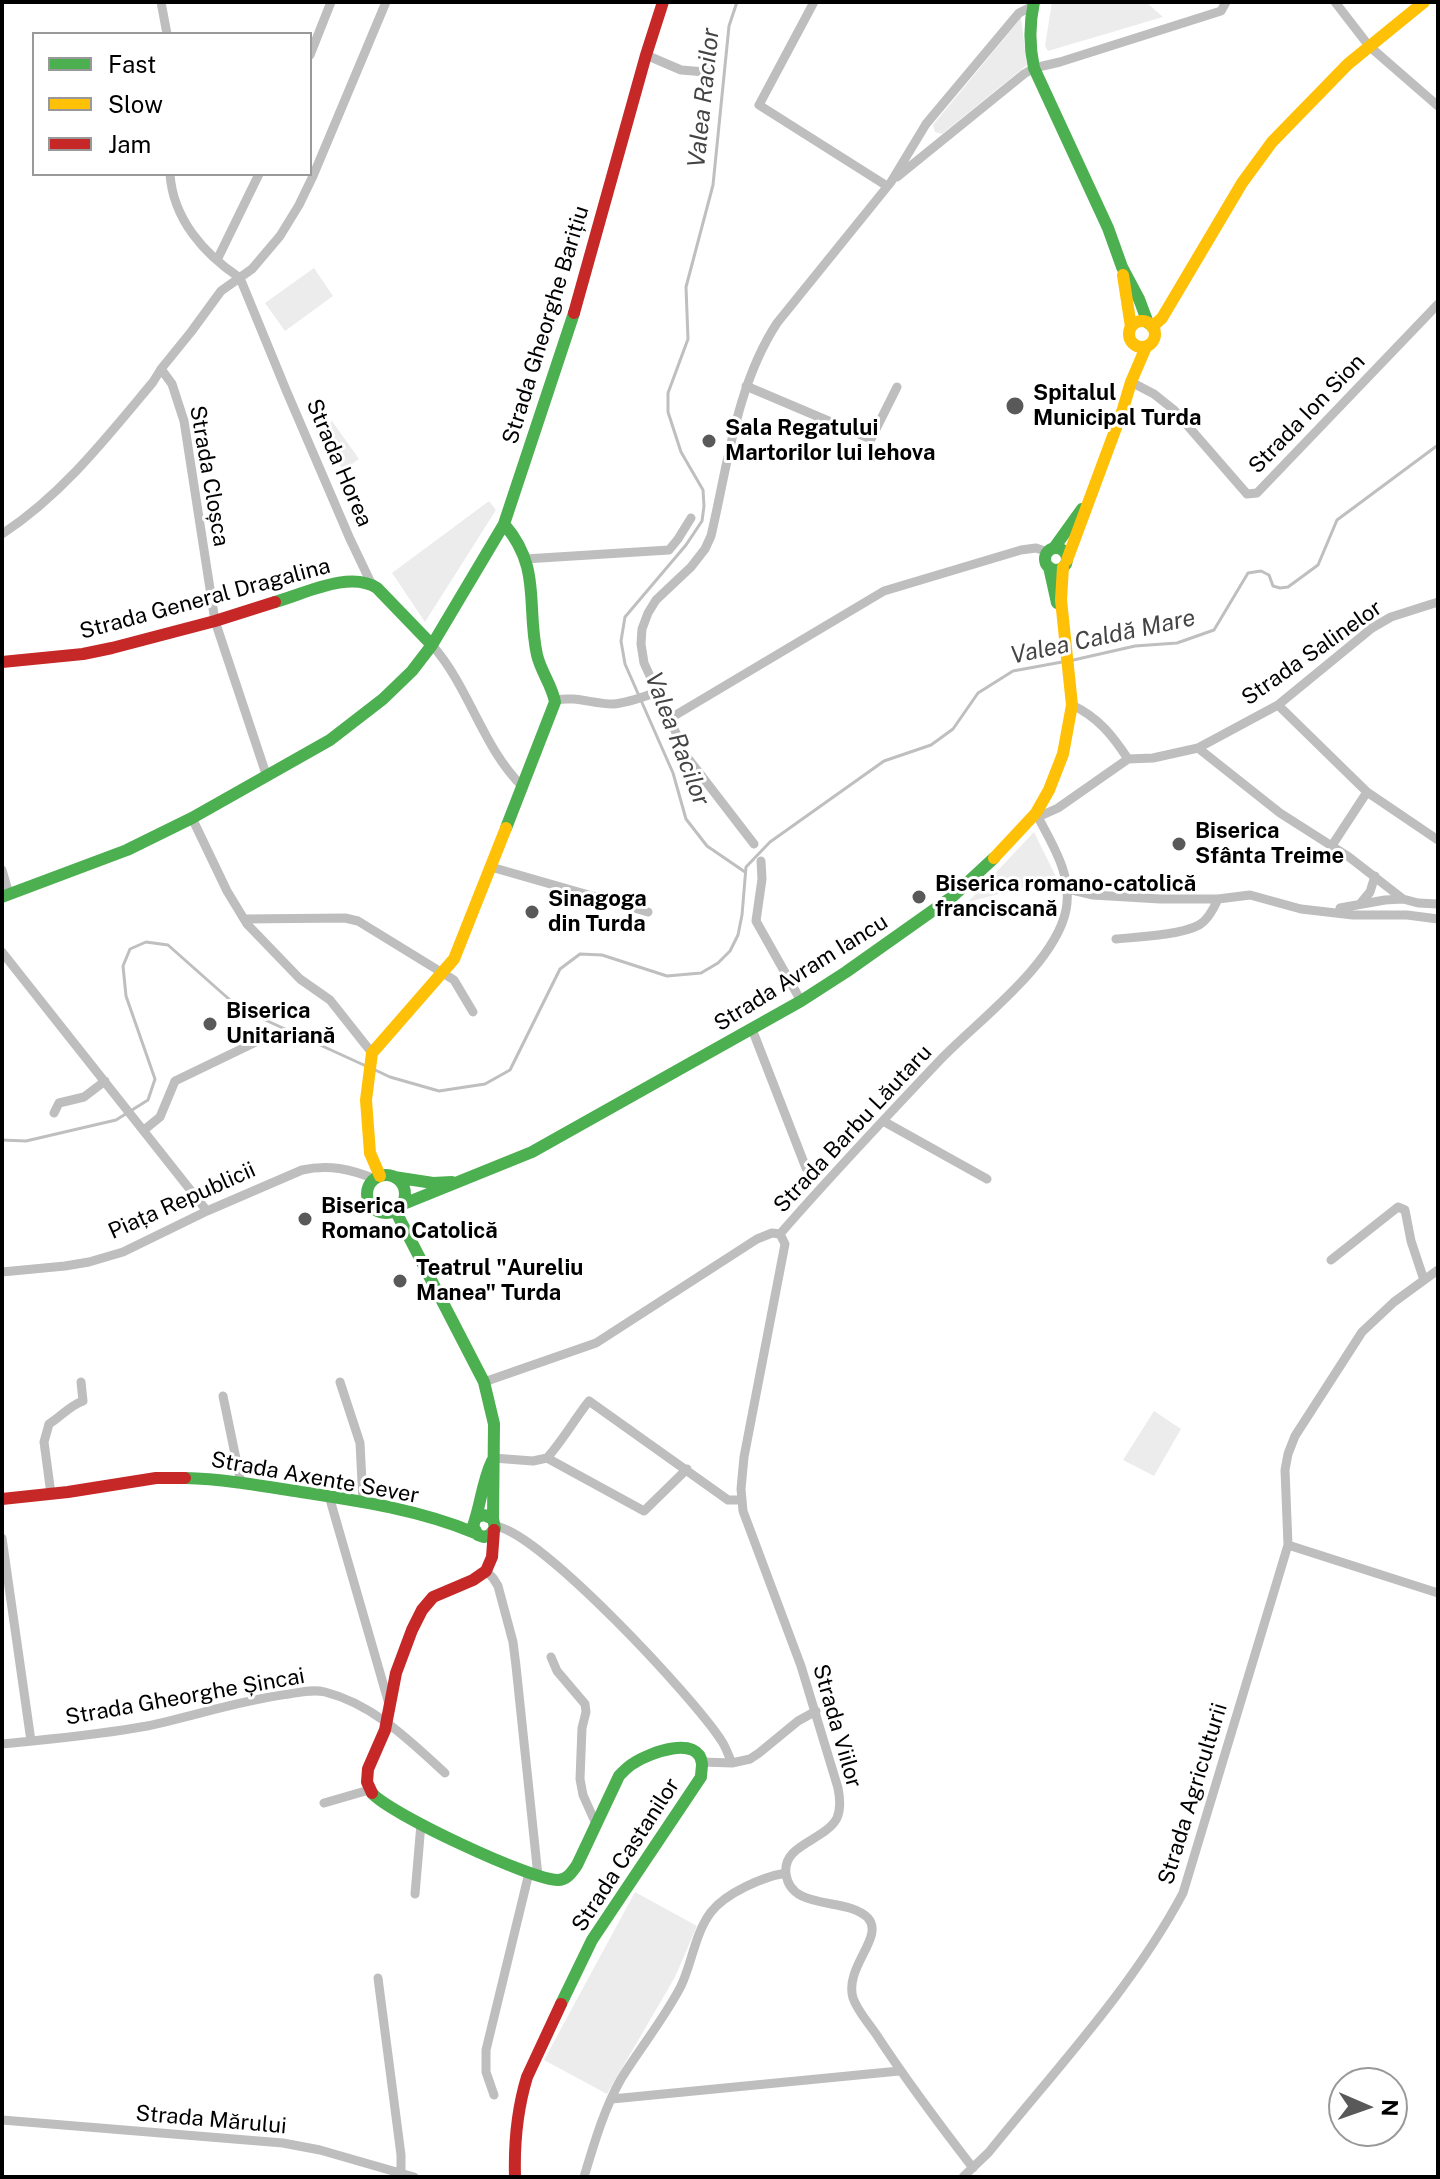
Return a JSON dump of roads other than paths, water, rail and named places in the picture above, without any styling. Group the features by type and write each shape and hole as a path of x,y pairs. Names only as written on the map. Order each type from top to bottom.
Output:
{"main road":[{"name":"Strada Gheorghe Barițiu","path":"5,895 127,850 267,777 330,740 382,700 412,671 432,645 504,524 572,321 663,2"},
{"path":"1131,327 1135,323 1150,325 1162,318 1242,183 1272,142 1369,46 1424,2"},
{"path":"1033,4 1030,48 1034,68 1155,334 1152,342 1140,346"},
{"path":"1122,267 1131,327 1129,336 1140,346"},
{"path":"1049,567 1056,570 1065,564 1131,384 1140,346"},
{"path":"1063,629 1045,560 1085,507"},
{"path":"382,1177 367,1191 370,1204 382,1212 398,1208 405,1195 402,1184 382,1177 370,1153 366,1100 371,1055 454,959 556,700 536,652 531,584 525,559 516,538 504,524"},
{"path":"1051,550 1065,553 1061,600 1063,629"},
{"name":"Strada General Dragalina","path":"2,662 83,654 215,621 345,581 364,580 371,583"},
{"name":"Strada Horea","path":"371,583 432,645"},
{"name":"Strada Avram Iancu","path":"398,1208 532,1152 752,1029 846,972 952,897 1037,815 1049,790 1063,754 1072,705 1063,629"},
{"name":"Strada Avram Iancu","path":"382,1177 433,1183 459,1182"},
{"path":"398,1208 484,1382 494,1424 494,1525 491,1557 486,1571 441,1592 426,1604 407,1640 394,1681 387,1722 367,1775 367,1784 380,1801 421,1824 533,1874"},
{"path":"486,1571 486,1556 473,1523 480,1508 484,1478 493,1458"},
{"name":"Strada Axente Sever","path":"2,1499 156,1478 191,1478 363,1502 449,1522 477,1534"},
{"path":"477,1517 484,1515 494,1525"},
{"path":"477,1534 487,1536 494,1525"},
{"name":"Strada Castanilor","path":"515,2177 517,2119 527,2077 592,1940 701,1777 702,1762 694,1749 676,1746 638,1760 619,1776 577,1865 568,1877 560,1880 533,1874"}],"street":[{"path":"161,2 167,32"},
{"path":"312,50 331,2"},
{"path":"2,534 82,467 153,382 221,291 252,269 280,236 313,176 386,2"},
{"path":"814,2 759,105 889,184"},
{"path":"889,184 1034,68 1221,11 1226,2"},
{"path":"1335,2 1369,46 1438,106"},
{"path":"754,844 687,757 644,663 642,629 656,600 691,567 711,536 746,386 753,365 777,323 889,184 926,124 1019,13 1033,4"},
{"path":"646,55 681,70 706,72"},
{"path":"926,124 929,135 943,139"},
{"path":"170,176 171,189 195,238 240,278"},
{"path":"217,260 258,176"},
{"name":"Strada Horea","path":"240,278 371,583"},
{"name":"Strada Ion Sion","path":"1131,384 1154,394 1174,410 1247,494 1252,495 1438,304"},
{"name":"Strada Cloșca","path":"161,369 172,384 184,421 215,621 267,777"},
{"path":"746,386 871,439 897,387"},
{"path":"525,559 669,550 691,518"},
{"path":"669,719 884,591 1021,550 1051,550"},
{"name":"Strada Salinelor","path":"1037,815 1058,808 1128,759 1153,758 1198,748 1278,705 1372,628 1391,617 1438,602"},
{"path":"432,645 469,701 490,745 523,787"},
{"path":"556,700 570,697 611,704 657,692"},
{"path":"1072,705 1108,731 1128,759"},
{"path":"1278,705 1367,792 1438,840"},
{"path":"1198,748 1280,813 1375,876 1403,899"},
{"path":"1331,847 1367,792"},
{"path":"1037,815 1063,869 1068,889 1093,895 1160,899 1218,899 1250,895 1301,909 1438,919"},
{"path":"192,818 244,919 300,979 330,1000 371,1055"},
{"path":"761,861 762,879 756,921 801,1001"},
{"path":"491,867 648,912"},
{"path":"2,870 5,895"},
{"path":"1360,904 1367,897 1375,876"},
{"name":"Strada Barbu Lăutaru","path":"484,1382 596,1343 757,1239 772,1233 780,1234 944,1056 1018,986 1061,927 1068,889"},
{"path":"1116,939 1155,936 1200,924 1218,899"},
{"path":"1325,911 1327,908 1345,909 1403,899 1438,904"},
{"path":"244,919 352,919 454,980 473,1012"},
{"path":"262,939 265,924 270,919"},
{"path":"2,952 207,1211"},
{"path":"752,1029 806,1168"},
{"path":"142,1127 160,1117 175,1081 260,1040"},
{"path":"54,1113 59,1103 84,1097 105,1081"},
{"path":"883,1121 987,1179"},
{"name":"Piața Republicii","path":"2,1272 89,1262 123,1252 289,1174 314,1167 351,1169 382,1177"},
{"path":"1331,1260 1385,1215 1402,1207 1424,1280"},
{"name":"Strada Viilor","path":"780,1234 785,1244 749,1422 742,1500 748,1528 816,1711 838,1788 839,1810 836,1821 794,1852 787,1861 786,1873"},
{"name":"Strada Agriculturii","path":"963,2177 989,2152 1138,1968 1183,1893 1288,1545 1285,1470 1295,1436 1362,1332 1394,1302 1438,1270"},
{"path":"51,1494 44,1442 46,1433 49,1424 70,1406 83,1401 81,1382"},
{"path":"340,1382 360,1443 363,1502"},
{"path":"223,1396 241,1483"},
{"path":"547,1458 589,1401 728,1500 742,1500"},
{"path":"493,1458 522,1461 547,1458 644,1511 687,1469"},
{"path":"329,1496 390,1706"},
{"path":"494,1525 511,1530 587,1592 685,1693 723,1742 732,1763"},
{"path":"2,1538 31,1741"},
{"path":"1288,1545 1438,1593"},
{"path":"486,1571 498,1586 513,1642 533,1874 486,2050 486,2072 494,2095"},
{"path":"551,1657 557,1671 585,1704 580,1779 583,1795 596,1824"},
{"name":"Strada Gheorghe Șincai","path":"2,1744 116,1731 271,1696 314,1691 345,1699 387,1722 445,1773"},
{"path":"702,1762 732,1763 750,1759 798,1721 816,1711"},
{"path":"324,1803 369,1790"},
{"path":"415,1894 421,1824"},
{"path":"584,2177 595,2140 620,2081 680,1988 712,1911 722,1901 766,1876 786,1873 789,1884 799,1894 858,1911 869,1919 873,1928 871,1938 853,1973 853,1998 899,2071 973,2168"},
{"path":"378,1978 401,2173"},
{"path":"612,2099 899,2071"},
{"name":"Strada Mărului","path":"2,2120 283,2143 320,2150 414,2177"}],"waterway":[{"name":"Valea Racilor","path":"737,2 729,26 713,185 686,287 688,339 668,393 668,412 681,452 703,490 702,521 686,545 625,617 621,641 625,664 673,773 686,819 707,846 745,872"},
{"name":"Valea Caldă Mare","path":"1069,661 1135,646 1177,643 1214,630 1248,573 1261,571 1269,575 1273,586 1288,587 1318,565 1337,520 1438,445"},
{"name":"Valea Racilor","path":"373,1069 439,1091 485,1084 510,1070 560,969 580,954 602,955 667,976 701,973 718,963 730,951 738,935 746,867 770,842 884,761 931,745 953,729 978,693 1013,671 1062,662"},
{"name":"Valea Racilor","path":"2,1140 26,1141 116,1120 148,1100 155,1079 126,996 123,966 130,949 146,942 168,945 239,1008 366,1066"}],"place":[{"name":"Spitalul Municipal Turda","path":"1015,406"},
{"name":"Sala Regatului Martorilor lui Iehova","path":"709,441"},
{"name":"Biserica Sfânta Treime","path":"1179,844"},
{"name":"Biserica romano-catolică franciscană","path":"919,897"},
{"name":"Sinagoga din Turda","path":"532,912"},
{"name":"Biserica Unitariană","path":"210,1024"},
{"name":"Biserica Romano Catolică","path":"305,1219"},
{"name":"Teatrul \"Aureliu Manea\" Turda","path":"400,1281"}]}
